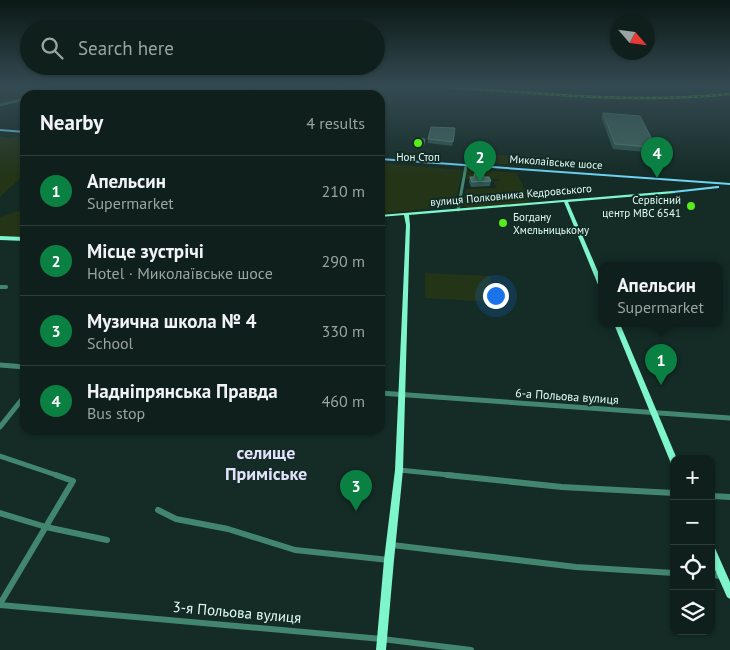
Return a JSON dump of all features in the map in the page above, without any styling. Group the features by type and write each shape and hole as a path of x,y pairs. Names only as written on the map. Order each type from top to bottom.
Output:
{"main road":[{"path":"0,130 20,132"},
{"name":"Миколаївське шосе","path":"385,159 730,185"},
{"path":"659,180 676,186 677,190 673,192"},
{"path":"673,192 730,185"}],"street":[{"path":"458,210 466,166"},
{"name":"вулиця Полковника Кедровського","path":"385,216 673,192"},
{"path":"566,202 598,278"},
{"path":"381,650 399,470 408,225 406,214"},
{"path":"0,238 20,239"},
{"path":"0,287 6,287"},
{"path":"618,327 671,455"},
{"path":"0,365 20,367"},
{"name":"6-а Польова вулиця","path":"385,393 730,418"},
{"path":"0,427 20,402"},
{"path":"0,456 73,481 0,605"},
{"path":"399,470 562,487 670,493"},
{"path":"715,496 730,497"},
{"path":"158,510 176,518 228,528 295,550 389,560"},
{"path":"0,513 46,527 107,540"},
{"path":"392,545 576,567 670,573"},
{"path":"715,557 730,594"},
{"name":"3-я Польова вулиця","path":"0,605 382,639 471,650"}],"green space":[{"path":"0,136 8,138 20,136 20,179 0,197"},
{"path":"471,154 539,156 543,167 471,162"},
{"path":"385,163 463,170 454,206 385,213"},
{"path":"467,169 517,173 531,203 468,208 462,205 466,189 497,188 493,181 500,181 499,179 466,179"},
{"path":"20,211 20,237 0,236 0,217"},
{"path":"425,273 490,276 494,302 425,298"}],"building":[{"path":"604,116 640,116 654,143 660,148 615,144"},
{"path":"431,127 455,128 453,142 428,139"},
{"path":"419,138 425,139 424,143 418,143"},
{"path":"483,173 484,177 489,177 491,181 472,182 470,177 475,177 474,174"}],"place":[{"name":"Нон Стоп","path":"418,143"},
{"name":"Надніпрянська Правда","path":"657,178"},
{"name":"Місце зустрічі","path":"480,182"},
{"name":"Сервісний центр МВС 6541","path":"691,206"},
{"name":"Богдану Хмельницькому","path":"503,223"},
{"name":"Апельсин","path":"661,385"},
{"name":"Музична школа № 4","path":"356,511"}],"district":[{"name":"селище Приміське","path":"266,462"}]}
